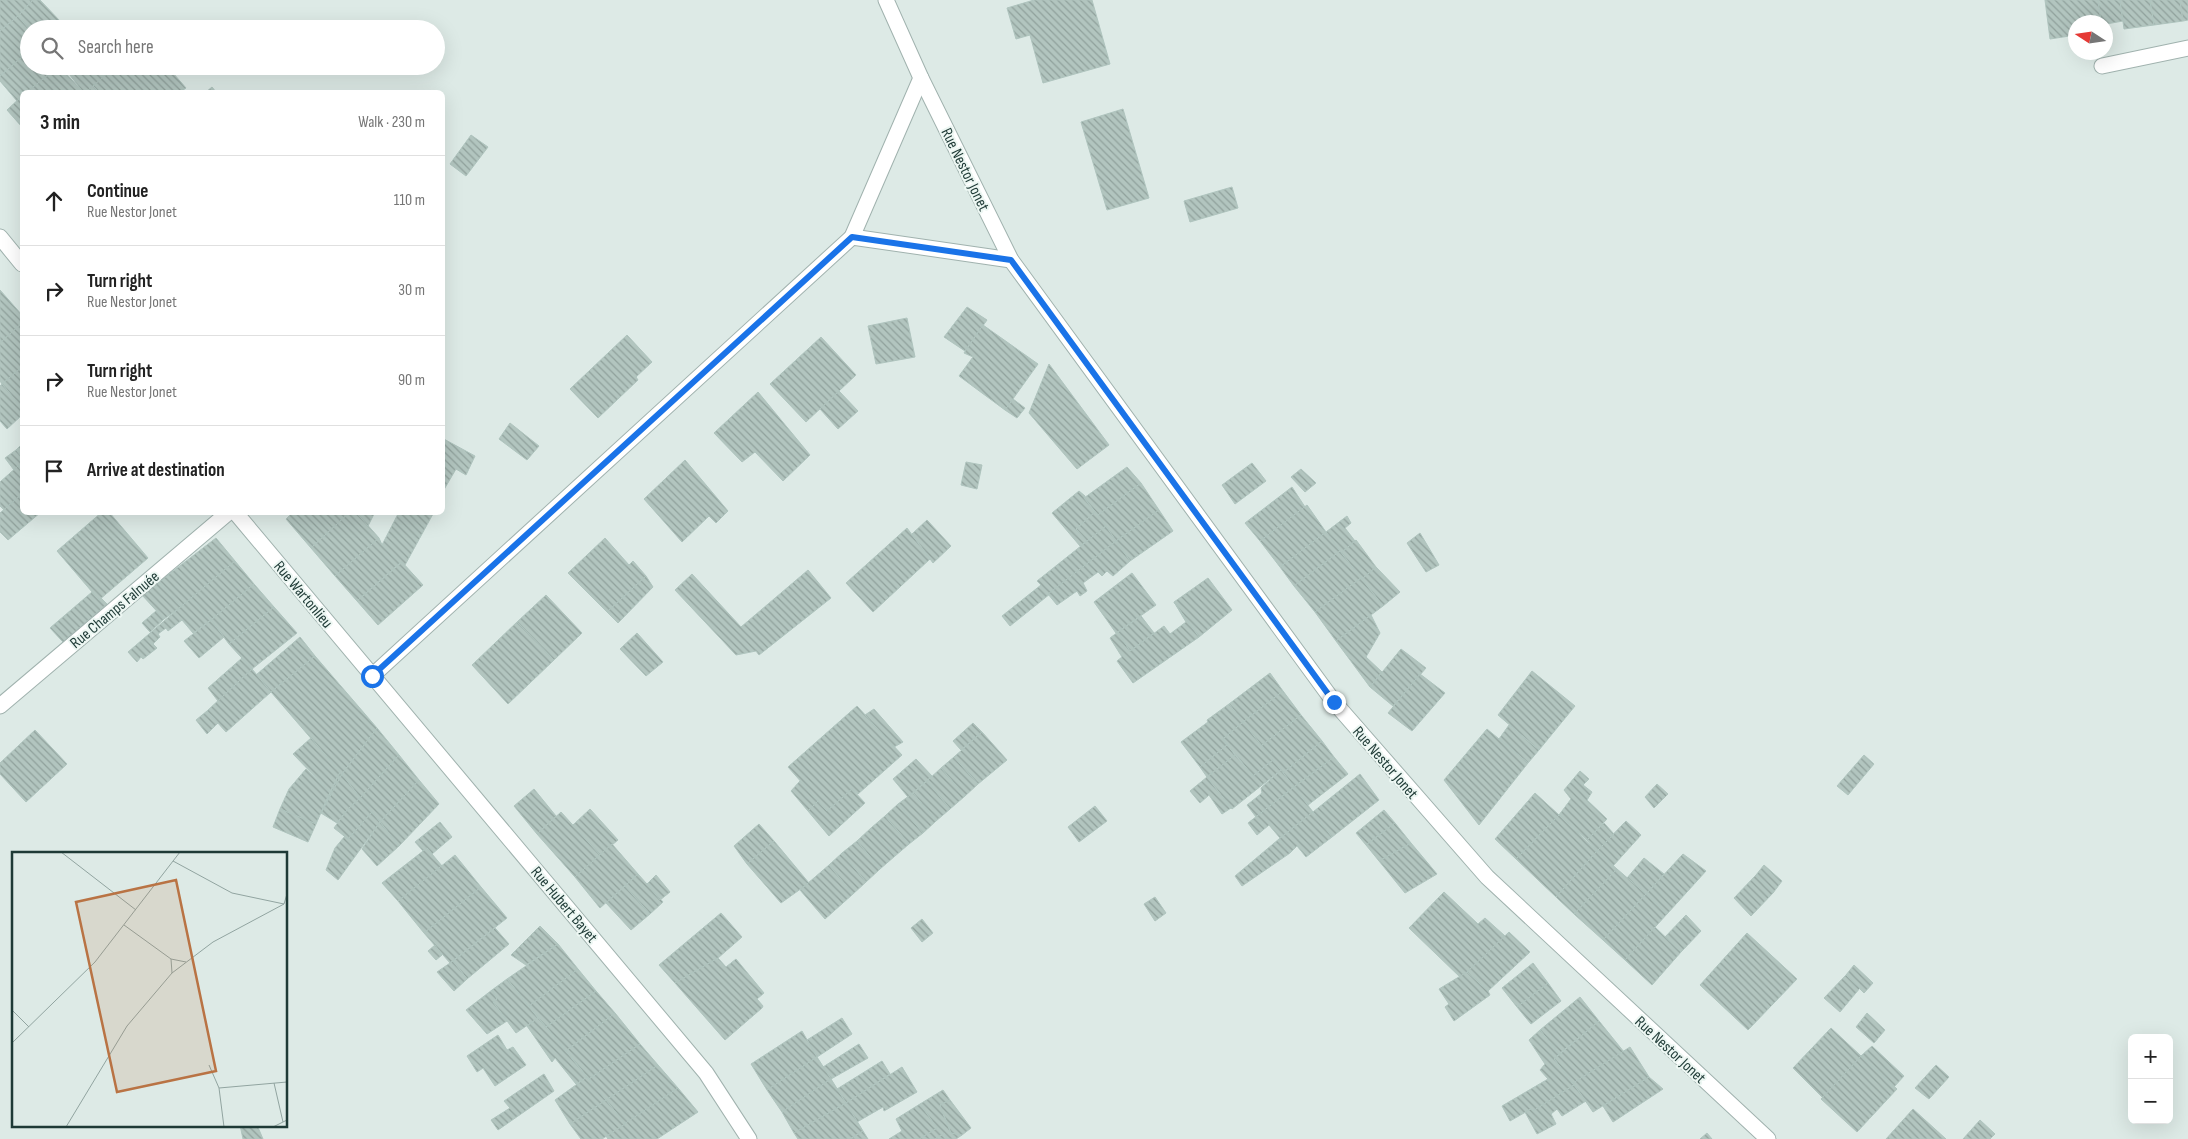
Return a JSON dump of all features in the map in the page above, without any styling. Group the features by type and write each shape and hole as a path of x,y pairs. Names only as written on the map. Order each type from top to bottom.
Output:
{"street":[{"name":"Rue Nestor Jonet","path":"886,0 921,78 1011,260 1334,702 1487,877 1768,1139"},
{"path":"2102,66 2188,48"},
{"path":"372,676 852,237 921,78"},
{"path":"0,237 20,262"},
{"path":"852,237 1011,260"},
{"name":"Rue Champs Falnuée","path":"0,706 225,515"},
{"name":"Rue Wartonlieu","path":"238,515 372,676"},
{"name":"Rue Hubert Bayet","path":"372,676 706,1073 748,1139"}],"building":[{"path":"0,0 4,0 18,16 0,31"},
{"path":"4,0 33,0 18,16"},
{"path":"33,0 40,0 59,20 21,20 18,16"},
{"path":"1034,0 1092,0 1110,64 1043,83 1030,35 1016,39 1007,8"},
{"path":"2045,0 2098,0 2101,15 2068,15 2068,36 2050,39"},
{"path":"2098,0 2120,0 2123,21 2113,23 2113,15 2100,15"},
{"path":"2120,0 2150,0 2154,25 2124,29"},
{"path":"2150,0 2180,0 2183,21 2154,25"},
{"path":"2180,0 2188,0 2188,20 2183,21"},
{"path":"18,16 21,20 20,59 0,76 0,31"},
{"path":"20,59 20,75 48,75 29,90 20,90 20,98 17,101 0,81 0,76"},
{"path":"48,75 67,75 81,90 29,90"},
{"path":"70,75 106,75 88,90 81,90"},
{"path":"106,75 175,75 186,88 183,90 97,90 93,86"},
{"path":"93,86 97,90 88,90"},
{"path":"20,98 20,125 7,110"},
{"path":"1123,109 1149,198 1107,210 1081,122"},
{"path":"471,135 488,147 466,176 450,164"},
{"path":"1232,187 1238,208 1190,222 1184,201"},
{"path":"0,290 20,313 20,325 0,343"},
{"path":"967,307 987,320 965,351 944,337"},
{"path":"907,318 915,357 876,364 868,326"},
{"path":"20,325 20,369 2,384 0,381 0,343"},
{"path":"983,325 1038,364 1005,410 959,376 973,357 964,353"},
{"path":"627,335 652,362 636,377 638,380 598,418 570,389"},
{"path":"821,337 856,375 806,422 770,384"},
{"path":"1049,364 1109,445 1077,469 1029,413"},
{"path":"20,369 20,406 2,384"},
{"path":"2,384 20,406 20,417 7,429 0,421 0,386"},
{"path":"839,391 858,411 838,429 820,409"},
{"path":"758,392 810,455 783,481 755,452 742,462 714,433"},
{"path":"1013,399 1025,408 1017,418 1005,410"},
{"path":"510,423 539,446 527,460 499,439"},
{"path":"445,440 475,456 466,475 456,469 445,488"},
{"path":"20,446 20,455 16,450"},
{"path":"16,450 20,455 20,464 14,470 5,458"},
{"path":"685,460 728,511 716,523 709,516 682,542 644,499"},
{"path":"966,462 982,465 977,489 961,485"},
{"path":"1252,463 1266,481 1235,504 1222,485"},
{"path":"18,466 20,469 20,496 4,510 0,506 0,482"},
{"path":"1127,467 1141,483 1098,515 1084,498"},
{"path":"1301,469 1316,483 1305,492 1291,477"},
{"path":"1141,483 1159,510 1116,541 1098,515"},
{"path":"1292,487 1305,507 1260,541 1245,523"},
{"path":"1079,491 1085,496 1084,498 1095,512 1076,529 1087,541 1080,546 1052,513"},
{"path":"20,496 20,515 37,515 8,540 0,532 0,513"},
{"path":"1307,505 1326,532 1280,567 1260,541"},
{"path":"1159,510 1173,531 1130,561 1116,541"},
{"path":"1095,512 1106,526 1087,541 1076,529"},
{"path":"99,515 112,515 148,558 99,600 57,551"},
{"path":"290,515 347,515 311,548 286,519"},
{"path":"347,515 359,515 379,538 335,576 311,548"},
{"path":"359,515 374,515 368,526"},
{"path":"397,515 432,515 405,565 402,562 400,563 382,545"},
{"path":"1347,516 1351,523 1345,528 1355,541 1341,553 1326,532"},
{"path":"927,520 951,546 933,563 912,534"},
{"path":"1106,526 1116,541 1010,626 1002,616 1041,585 1037,581"},
{"path":"907,528 930,559 873,612 846,583"},
{"path":"1326,532 1340,551 1294,586 1280,567"},
{"path":"1420,533 1439,565 1426,572 1407,543"},
{"path":"216,538 235,561 181,607 159,582"},
{"path":"379,538 382,545 400,563 357,601 335,576"},
{"path":"605,538 629,565 633,561 646,576 607,612 568,573"},
{"path":"1356,540 1376,567 1362,579 1341,553"},
{"path":"1116,541 1130,561 1113,576 1107,571 1102,576 1098,572 1083,583 1087,591 1080,596 1077,591 1057,605 1048,594"},
{"path":"1340,551 1361,578 1315,612 1294,586"},
{"path":"235,561 254,584 211,620 191,598"},
{"path":"402,562 423,585 378,625 357,601"},
{"path":"1376,567 1400,592 1383,606 1362,579"},
{"path":"808,570 831,598 759,655 756,651 736,655 675,590 692,574 741,627"},
{"path":"1132,573 1156,605 1116,633 1094,602"},
{"path":"646,576 653,587 618,623 607,612"},
{"path":"1208,578 1232,610 1199,637 1174,602"},
{"path":"1361,578 1383,606 1336,641 1315,612"},
{"path":"159,582 181,607 164,619 142,595"},
{"path":"254,584 274,607 229,644 211,620"},
{"path":"92,592 99,600 101,598 107,604 63,642 50,628"},
{"path":"546,595 582,633 554,660 517,622"},
{"path":"191,598 211,620 193,633 182,620 168,631 166,628 158,634 160,637 153,644 157,648 143,659 141,657 137,662 128,652"},
{"path":"1174,602 1199,637 1133,683 1117,661 1122,657 1110,638 1118,632 1130,651 1164,626 1170,634 1186,622"},
{"path":"274,607 297,633 252,669 229,644"},
{"path":"156,611 164,619 150,632 142,623"},
{"path":"1371,615 1380,633 1366,657 1382,672 1370,687 1336,641"},
{"path":"1141,616 1154,633 1130,651 1118,632"},
{"path":"211,620 224,637 199,658 184,641"},
{"path":"517,622 554,660 508,704 472,665"},
{"path":"637,633 663,662 646,676 620,649"},
{"path":"300,637 315,656 271,692 256,675"},
{"path":"1401,649 1426,668 1393,706 1370,687"},
{"path":"315,656 377,728 342,774 321,813 340,772 271,692"},
{"path":"242,658 252,669 218,701 208,688"},
{"path":"252,669 271,692 226,732 207,711"},
{"path":"1532,671 1575,706 1539,750 1498,715"},
{"path":"1270,673 1283,691 1243,722 1229,704"},
{"path":"1420,674 1445,693 1412,731 1388,713"},
{"path":"1283,691 1301,715 1261,746 1243,722"},
{"path":"1229,704 1243,722 1223,739 1227,745 1200,767 1181,742"},
{"path":"857,706 902,755 858,794 852,789 827,811 788,767"},
{"path":"874,709 903,742 894,747 865,715"},
{"path":"207,711 218,723 207,734 196,720"},
{"path":"1301,715 1322,741 1283,773 1261,746"},
{"path":"1243,722 1273,760 1253,776 1223,739"},
{"path":"973,723 982,732 961,750 953,741"},
{"path":"1509,725 1539,750 1528,763 1499,739"},
{"path":"377,728 399,755 360,798 342,774"},
{"path":"1487,729 1528,763 1479,825 1444,780"},
{"path":"35,730 67,764 26,802 0,774 0,763"},
{"path":"982,732 1007,760 978,784 954,757"},
{"path":"311,738 340,772 330,792 293,754"},
{"path":"1223,739 1235,755 1207,777 1200,767 1227,745"},
{"path":"1322,741 1334,757 1294,787 1283,773"},
{"path":"399,755 419,780 380,822 360,798"},
{"path":"1235,755 1253,776 1273,760 1281,770 1232,809 1207,777"},
{"path":"1864,755 1874,764 1848,795 1837,786"},
{"path":"954,757 978,784 965,796 941,768"},
{"path":"1334,757 1348,774 1308,805 1294,787"},
{"path":"916,759 932,776 908,797 893,779"},
{"path":"941,768 965,796 950,809 927,781"},
{"path":"306,769 330,792 316,824 280,809 289,789"},
{"path":"1281,770 1294,787 1256,817 1247,805 1262,793 1261,788"},
{"path":"1580,771 1589,779 1583,785 1592,792 1587,800 1607,819 1587,840 1559,815 1571,799 1564,790"},
{"path":"342,774 360,798 337,823 321,813"},
{"path":"1360,774 1379,800 1332,837 1313,812"},
{"path":"1207,777 1231,808 1222,814 1209,795 1200,803 1190,791"},
{"path":"419,780 439,804 399,846 380,822"},
{"path":"800,781 818,801 808,811 791,791"},
{"path":"927,781 950,809 936,821 913,793"},
{"path":"1657,784 1668,794 1654,808 1645,797"},
{"path":"1294,787 1313,812 1280,838 1269,825 1257,835 1248,823"},
{"path":"534,789 556,816 537,834 514,806"},
{"path":"852,789 865,803 829,836 808,811 818,801 827,811"},
{"path":"913,793 936,821 923,833 898,804"},
{"path":"1535,793 1559,815 1516,859 1495,839"},
{"path":"360,798 372,812 348,839 334,828 347,810"},
{"path":"898,804 923,833 909,844 885,816"},
{"path":"1095,806 1107,821 1079,842 1068,827"},
{"path":"280,809 316,824 308,842 273,827"},
{"path":"590,809 618,840 600,855 573,825"},
{"path":"1384,810 1395,823 1366,845 1356,833"},
{"path":"372,812 380,822 338,880 326,870 335,848 345,836 348,839"},
{"path":"561,812 600,855 575,877 537,834"},
{"path":"1313,812 1332,837 1306,857 1297,846 1290,853 1279,839"},
{"path":"1559,815 1597,851 1556,897 1516,859"},
{"path":"885,816 909,844 895,856 871,828"},
{"path":"1626,821 1641,835 1613,866 1597,851"},
{"path":"380,822 399,846 377,866 362,849"},
{"path":"440,822 452,837 432,854 427,848 423,851 415,842"},
{"path":"1395,823 1411,843 1379,861 1366,845"},
{"path":"1604,823 1614,834 1597,851 1587,840"},
{"path":"759,824 774,841 747,864 734,846"},
{"path":"871,828 895,856 880,869 857,841"},
{"path":"1279,839 1290,853 1242,886 1235,876"},
{"path":"774,841 809,883 781,903 747,864"},
{"path":"857,841 880,869 866,882 842,853"},
{"path":"1411,843 1437,874 1405,893 1379,861"},
{"path":"612,844 638,874 600,908 575,877"},
{"path":"427,848 442,866 398,901 382,883"},
{"path":"1597,851 1617,869 1574,914 1556,897"},
{"path":"842,853 866,882 853,894 829,865"},
{"path":"1683,854 1706,871 1667,914 1646,894"},
{"path":"455,855 481,887 424,933 398,901"},
{"path":"1644,858 1664,874 1646,894 1627,878"},
{"path":"829,865 853,894 825,919 800,890"},
{"path":"1764,865 1782,881 1773,893 1756,875"},
{"path":"1617,869 1646,894 1603,940 1574,914"},
{"path":"638,874 663,902 650,914 625,886"},
{"path":"656,875 670,892 660,900 647,884"},
{"path":"1756,875 1773,893 1751,916 1734,898"},
{"path":"625,886 650,914 631,930 606,903"},
{"path":"481,887 507,918 450,963 424,933"},
{"path":"1444,892 1478,924 1485,918 1505,936 1461,978 1409,928"},
{"path":"1646,894 1667,914 1625,960 1603,940"},
{"path":"1155,897 1166,913 1155,921 1144,904"},
{"path":"721,913 742,937 718,958 675,983 659,965"},
{"path":"1686,915 1701,931 1681,952 1665,937"},
{"path":"922,919 933,933 922,942 911,928"},
{"path":"540,926 558,944 526,965 511,955"},
{"path":"1655,927 1681,952 1652,985 1625,960"},
{"path":"495,928 509,944 467,979 453,961"},
{"path":"1509,932 1530,952 1488,991 1467,972"},
{"path":"1747,933 1797,979 1748,1030 1700,985"},
{"path":"558,944 578,969 529,1006 507,979"},
{"path":"435,945 442,955 436,960 428,951"},
{"path":"718,958 726,967 736,959 764,993 757,999 763,1006 762,1008 725,1040 675,983"},
{"path":"453,961 467,979 454,991 437,972"},
{"path":"1533,963 1548,983 1517,1007 1502,988"},
{"path":"1854,965 1873,983 1864,993 1846,975"},
{"path":"578,969 596,991 546,1027 529,1006"},
{"path":"1467,972 1490,995 1454,1021 1445,1007 1449,1004 1439,989"},
{"path":"1846,975 1860,988 1840,1012 1824,998"},
{"path":"507,979 538,1018 516,1033 493,1002 497,999 492,990"},
{"path":"1548,983 1561,1001 1531,1024 1517,1007"},
{"path":"492,990 497,999 493,1002 507,1021 487,1034 466,1010"},
{"path":"596,991 615,1013 566,1051 546,1027"},
{"path":"1580,997 1599,1021 1559,1054 1540,1030"},
{"path":"615,1013 640,1044 589,1079 566,1051"},
{"path":"1867,1013 1885,1030 1874,1043 1856,1027"},
{"path":"538,1018 587,1077 576,1084 555,1058 552,1062 527,1026"},
{"path":"842,1018 852,1034 817,1057 807,1040"},
{"path":"1599,1021 1624,1052 1573,1083 1554,1059"},
{"path":"1831,1028 1861,1056 1823,1098 1793,1068"},
{"path":"1540,1030 1559,1054 1554,1059 1574,1085 1533,1111 1531,1109 1510,1121 1502,1106 1548,1079 1540,1070 1545,1064 1529,1040"},
{"path":"802,1031 817,1057 767,1090 751,1064"},
{"path":"498,1035 507,1050 513,1047 526,1065 495,1086 483,1068 477,1072 467,1056"},
{"path":"640,1044 658,1065 606,1100 589,1079"},
{"path":"859,1044 868,1058 831,1079 823,1067"},
{"path":"1872,1046 1904,1076 1894,1087 1861,1056"},
{"path":"1630,1047 1649,1077 1593,1112 1573,1083"},
{"path":"1861,1056 1897,1089 1857,1132 1821,1099"},
{"path":"817,1057 831,1079 782,1112 767,1090"},
{"path":"882,1061 890,1074 846,1103 837,1089"},
{"path":"658,1065 678,1088 625,1124 606,1100"},
{"path":"1936,1065 1949,1077 1929,1099 1915,1088"},
{"path":"902,1067 917,1092 884,1111 883,1107 857,1122 846,1103"},
{"path":"544,1074 554,1091 498,1130 491,1120 510,1108 504,1101"},
{"path":"587,1077 606,1100 570,1124 555,1100"},
{"path":"1649,1077 1663,1089 1613,1122 1603,1106"},
{"path":"831,1079 846,1103 794,1133 782,1112"},
{"path":"1574,1085 1586,1101 1562,1116 1557,1109 1551,1114 1556,1124 1537,1134 1525,1112 1531,1109 1533,1111"},
{"path":"678,1088 698,1112 657,1139 608,1139 606,1136"},
{"path":"943,1090 950,1100 940,1105 945,1119 951,1133 962,1135 956,1139 947,1139 944,1133 935,1139 919,1139 937,1128 920,1104"},
{"path":"606,1100 625,1124 602,1139 581,1139 570,1124"},
{"path":"950,1100 971,1128 962,1135 951,1133 940,1105"},
{"path":"846,1103 863,1131 850,1139 798,1139 794,1133"},
{"path":"920,1104 937,1128 919,1139 889,1139 902,1131 896,1119"},
{"path":"1913,1109 1946,1139 1886,1139"},
{"path":"1980,1120 1995,1134 1990,1139 1963,1139"},
{"path":"240,1126 257,1126 263,1139 243,1139"},
{"path":"863,1131 868,1139 850,1139"},
{"path":"944,1133 947,1139 935,1139 942,1135"},
{"path":"1707,1133 1712,1139 1700,1139"}],"route":[{"path":"372,676 852,237 1011,260 1334,702"}]}
